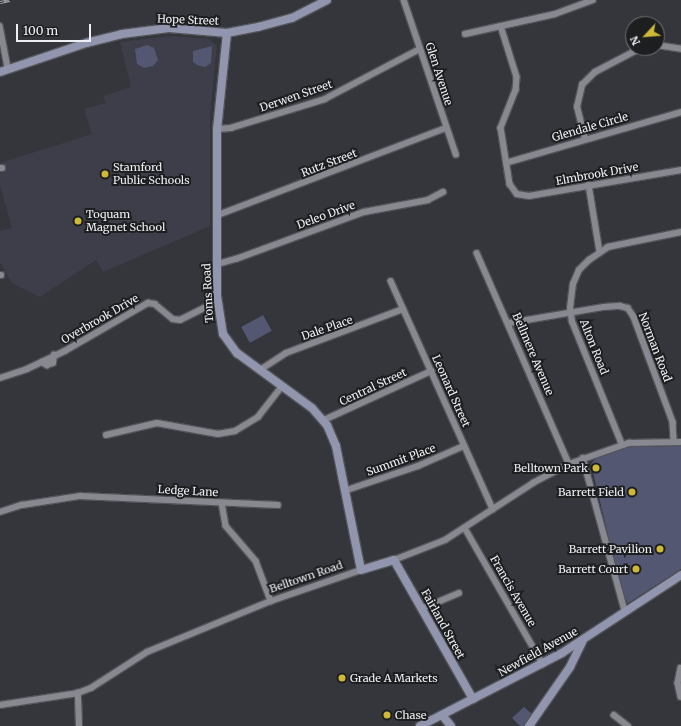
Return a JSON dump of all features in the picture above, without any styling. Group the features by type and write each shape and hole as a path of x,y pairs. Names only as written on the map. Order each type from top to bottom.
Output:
{"street":[{"name":"Hope Street","path":"0,72 8,68 93,41 130,33 170,28 227,33 292,18 327,0"},
{"name":"Glen Avenue","path":"404,0 456,154"},
{"path":"465,34 555,14 593,0"},
{"path":"0,26 8,68"},
{"path":"501,26 517,77 516,90 501,128 506,163"},
{"name":"Toms Road","path":"227,33 217,129 218,301 221,328 226,341 237,353 282,386 324,420 335,442 361,570"},
{"path":"665,46 681,49"},
{"name":"Derwen Street","path":"217,129 238,126 325,99 420,49"},
{"path":"585,139 577,107 582,85 595,72 626,56"},
{"name":"Glendale Circle","path":"506,163 681,112"},
{"name":"Rutz Street","path":"218,215 446,128"},
{"name":"Elmbrook Drive","path":"506,163 510,184 517,194 529,196 681,170"},
{"path":"589,185 600,252"},
{"name":"Deleo Drive","path":"218,264 236,259 364,212 428,200 443,192"},
{"name":"Alton Road","path":"622,445 570,313 574,278 584,265 600,252 623,242 681,232"},
{"name":"Bellmere Avenue","path":"477,253 569,464"},
{"name":"Leonard Street","path":"391,281 492,509"},
{"name":"Overbrook Drive","path":"0,378 42,362 148,303 155,304 172,319 180,320 218,301"},
{"name":"Norman Road","path":"509,324 620,306 632,312 673,422 674,441"},
{"name":"Dale Place","path":"260,370 286,352 403,309"},
{"name":"Central Street","path":"324,420 432,371"},
{"path":"106,435 137,426 157,423 218,434 235,431 258,417 282,386"},
{"name":"Belltown Road","path":"0,704 78,693 91,688 155,648 271,601 437,544 465,528 532,483 583,458 622,445 637,442 681,442"},
{"name":"Summit Place","path":"344,491 418,466 464,446"},
{"path":"583,458 625,611"},
{"name":"Ledge Lane","path":"0,512 40,502 80,496 222,502 226,526 256,561 271,601"},
{"path":"222,502 278,505"},
{"name":"Francis Avenue","path":"465,528 543,664"},
{"name":"Fairland Street","path":"394,560 473,699"},
{"name":"Newfield Avenue","path":"420,726 543,664 582,641 681,574"},
{"path":"421,608 459,593"},
{"path":"529,726 570,667 582,641"},
{"path":"681,668 678,684 681,697"},
{"path":"78,693 79,726"},
{"path":"442,715 451,726"},
{"path":"614,715 628,726"}],"shaded area":[{"name":"Stamford Public Schools","path":"171,36 208,39 217,45 210,113 210,226 103,272 96,260 40,297 12,283 0,262 0,231 12,228 0,185 0,163 92,134 84,109 106,103 103,96 131,87 120,42"},
{"path":"147,45 154,48 158,60 153,66 144,68 137,64 135,49"},
{"path":"212,46 211,63 205,67 197,65 193,62 193,51"},
{"path":"263,315 272,331 250,343 241,327"},
{"path":"681,445 681,569 628,603 622,593 591,464 596,458 629,446"},
{"path":"524,707 532,714 524,726 520,726 512,718"}],"railway":[{"path":"0,2 10,0"}],"place":[{"name":"Stamford Public Schools","path":"105,174"},
{"name":"Toquam Magnet School","path":"78,221"},
{"name":"Belltown Park","path":"596,468"},
{"name":"Barrett Field","path":"632,492"},
{"name":"Barrett Pavilion","path":"660,549"},
{"name":"Barrett Court","path":"636,569"},
{"name":"Grade A Markets","path":"342,678"},
{"name":"Chase","path":"387,715"}]}
